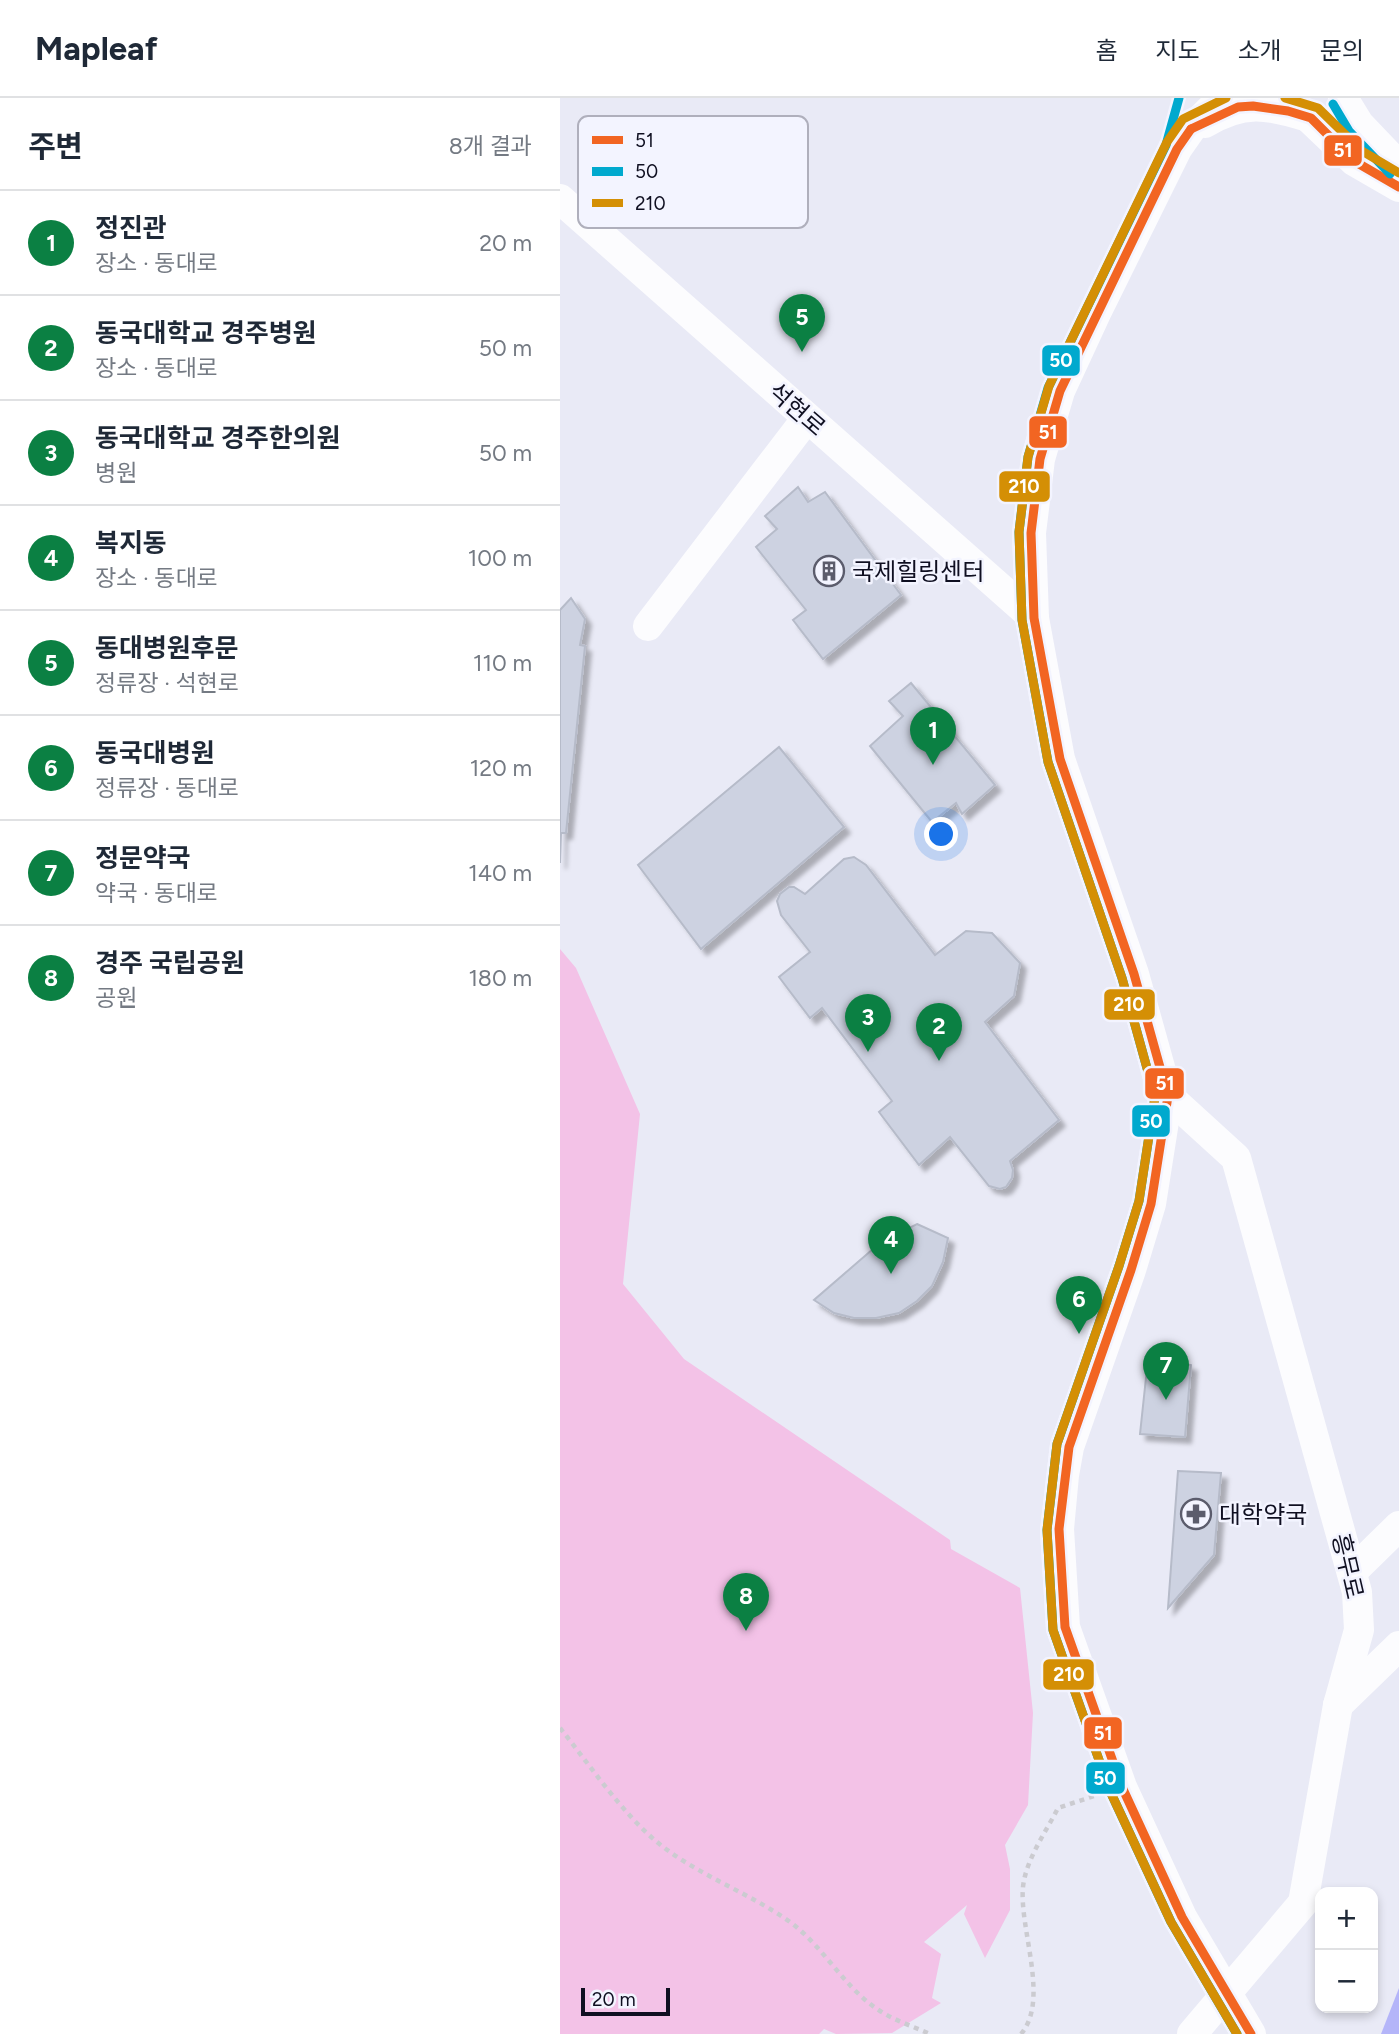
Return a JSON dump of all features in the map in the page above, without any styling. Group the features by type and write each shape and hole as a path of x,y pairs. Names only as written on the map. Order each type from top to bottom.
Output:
{"street":[{"path":"1192,98 1184,139 1097,311 1060,391 1040,459 1031,533 1034,618 1059,759 1134,974 1168,1096 1151,1204 1131,1270 1069,1447 1059,1529 1065,1627 1122,1787 1182,1917 1251,2034"},
{"path":"1184,139 1222,98"},
{"path":"1288,98 1354,161 1399,187"},
{"path":"1343,98 1399,166"},
{"path":"1184,139 1238,107 1272,107 1311,118"},
{"name":"석현로","path":"560,199 578,215"},
{"name":"석현로","path":"593,228 1034,618"},
{"path":"648,626 807,418"},
{"name":"흥무로","path":"1168,1096 1236,1158 1352,1572 1357,1592 1359,1630 1338,1705 1304,1903 1192,2034"},
{"path":"1352,1572 1399,1526"},
{"path":"1338,1705 1399,1646"}],"path":[{"path":"560,1728 625,1808 656,1841 683,1860 792,1923 857,1993 877,2009 930,2034"},
{"path":"1021,2034 1031,2017 1033,1993 1023,1910 1023,1885 1031,1860 1058,1808 1122,1787"}],"shaded area":[{"path":"560,949 576,968 640,1114 623,1284 684,1359 950,1540 951,1549 1020,1588 1033,1713 1028,1805 1005,1845 1010,1869 1010,1910 985,1958 964,1914 967,1905 924,1942 941,1954 932,1998 941,2003 892,2033 836,2034 824,2029 819,2034 560,2034"}],"water":[{"path":"1399,1988 1399,2034 1381,2034"}],"building":[{"name":"국제힐링센터","path":"798,487 808,502 825,492 901,595 823,659 793,620 806,610 756,547 777,529 765,516"},
{"path":"571,598 585,619 580,645 585,646 566,833 561,833 560,863 560,610"},
{"path":"911,683 995,785 962,814 956,803 932,822 870,746 903,716 889,701"},
{"path":"779,747 844,827 701,949 638,865"},
{"path":"854,857 866,865 935,955 966,931 992,933 1020,963 1014,996 985,1022 1059,1120 1010,1161 1012,1178 1006,1187 1000,1189 989,1186 950,1137 919,1165 879,1112 892,1101 822,1008 810,1018 779,977 810,952 781,915 777,901 780,894 789,887 794,887 805,894 844,859"},
{"path":"917,1224 948,1238 943,1262 932,1286 917,1301 899,1313 876,1318 854,1318 834,1313 814,1300 881,1242"},
{"path":"1148,1359 1191,1365 1185,1437 1140,1434"},
{"name":"대학약국","path":"1178,1471 1221,1473 1214,1555 1168,1608"}],"transit line":[{"name":"50","path":"1179,98 1166,145 1048,388 1028,457 1019,532 1022,620 1048,762 1122,978 1155,1097 1139,1201 1057,1444 1047,1530 1053,1630 1110,1791 1171,1922 1237,2034"},
{"name":"210","path":"1226,98 1183,119 1167,142 1049,386 1028,457 1019,532 1022,620 1048,762 1122,978 1155,1097 1139,1201 1057,1444 1047,1530 1053,1630 1110,1791 1171,1922 1237,2034"},
{"name":"210","path":"1285,98 1318,108 1362,151 1399,173"},
{"name":"50","path":"1333,104 1349,131 1390,174"},
{"name":"51","path":"1191,129 1238,107 1253,106 1288,111 1311,118 1354,161 1399,187"},
{"name":"51","path":"1191,129 1177,149 1060,391 1040,459 1031,533 1034,618 1060,759 1134,974 1168,1096 1151,1204 1131,1270 1069,1447 1059,1529 1065,1627 1122,1787 1182,1917 1251,2034"}],"place":[{"name":"동대병원후문","path":"802,352"},
{"name":"국제힐링센터","path":"829,571"},
{"name":"정진관","path":"933,765"},
{"name":"동국대학교 경주한의원","path":"868,1052"},
{"name":"동국대학교 경주병원","path":"939,1061"},
{"name":"복지동","path":"891,1274"},
{"name":"동국대병원","path":"1079,1334"},
{"name":"정문약국","path":"1166,1400"},
{"name":"대학약국","path":"1196,1514"},
{"name":"경주 국립공원","path":"746,1631"}]}
